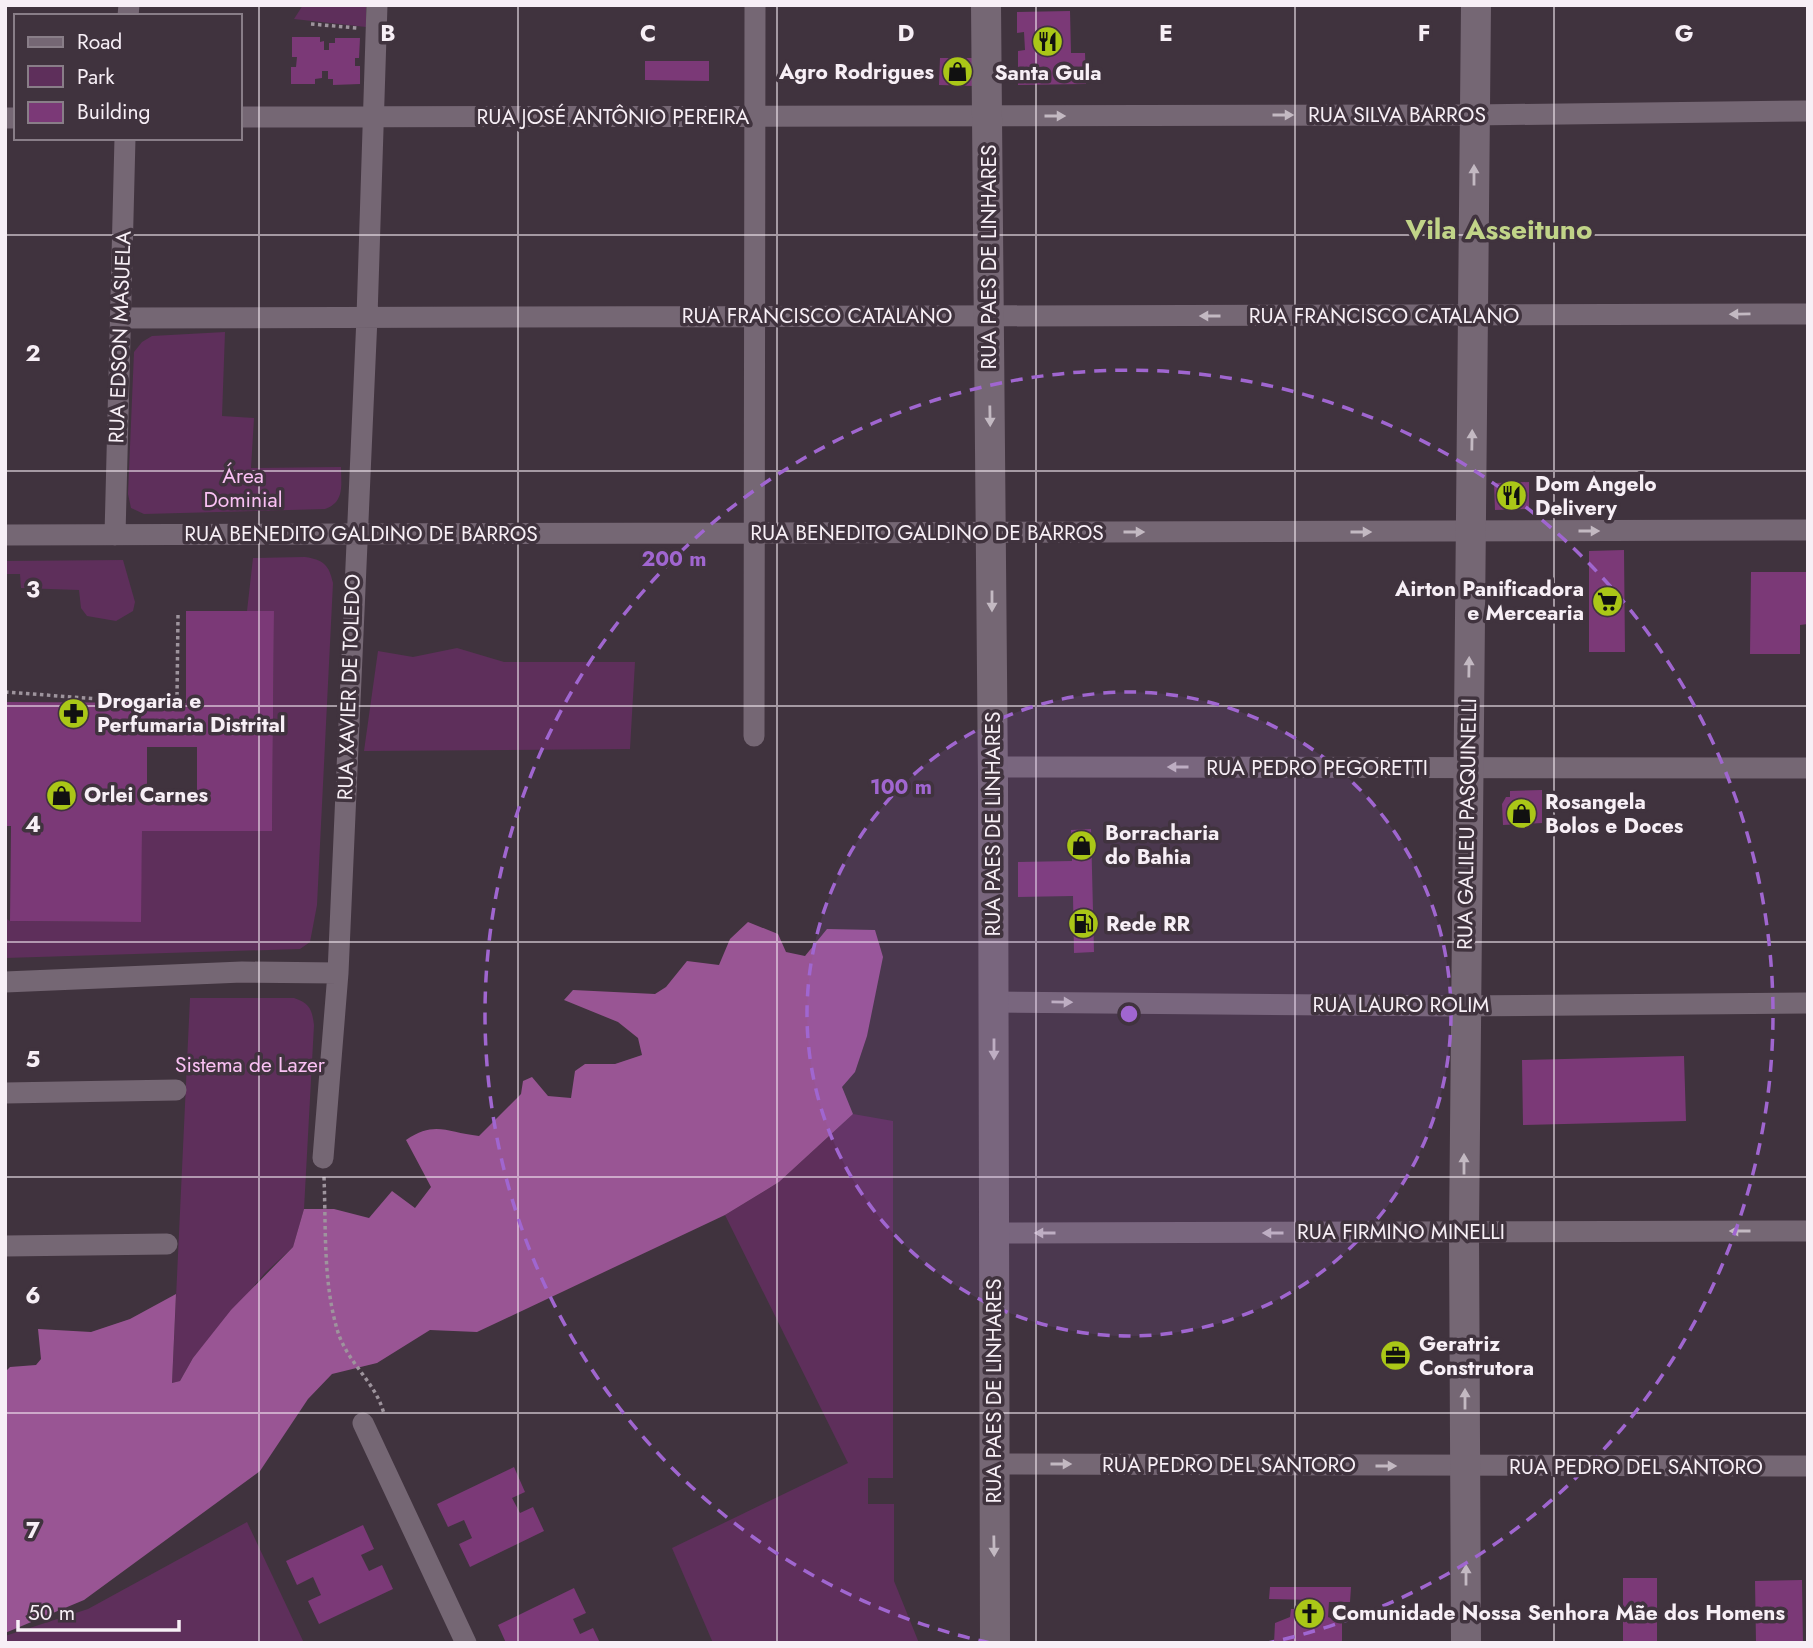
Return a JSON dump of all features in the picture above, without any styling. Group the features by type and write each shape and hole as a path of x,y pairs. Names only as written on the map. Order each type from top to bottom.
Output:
{"street":[{"name":"RUA XAVIER DE TOLEDO","path":"323,1158 338,974 367,317 377,5"},
{"path":"754,736 755,5"},
{"name":"RUA PAES DE LINHARES","path":"986,5 992,533 995,1643"},
{"name":"RUA GALILEU PASQUINELLI","path":"1466,1643 1465,1006 1476,5"},
{"name":"RUA SILVA BARROS","path":"987,116 1808,111"},
{"name":"RUA JOSÉ ANTÔNIO PEREIRA","path":"242,117 987,116"},
{"name":"RUA EDSON MASUELA","path":"115,535 125,140"},
{"name":"RUA FRANCISCO CATALANO","path":"120,318 989,314 1474,317 1808,314"},
{"name":"RUA BENEDITO GALDINO DE BARROS","path":"5,535 1808,530"},
{"name":"RUA PEDRO PEGORETTI","path":"993,767 1808,768"},
{"path":"5,982 242,972 338,974"},
{"name":"RUA LAURO ROLIM","path":"994,1002 1465,1006 1808,1003"},
{"path":"5,1093 176,1090"},
{"name":"RUA FIRMINO MINELLI","path":"995,1233 1808,1231"},
{"path":"5,1246 167,1244"},
{"path":"363,1423 466,1643"},
{"name":"RUA PEDRO DEL SANTORO","path":"993,1464 1808,1466"}],"path":[{"path":"311,24 377,30"},
{"path":"5,692 126,701 177,698 178,615"},
{"path":"323,1158 327,1271 337,1330 349,1358 380,1398 385,1420 378,1457"}],"green space":[{"path":"303,5 366,5 366,27 294,19"},
{"name":"Área Dominial","path":"225,332 222,416 254,418 251,468 341,467 339,497 331,506 325,509 144,514 131,508 128,494 134,352 142,342 152,336"},
{"path":"305,557 325,564 333,583 317,905 310,942 300,949 5,958 5,918 10,921 140,922 142,831 272,831 274,612 247,611 253,558"},
{"path":"123,560 135,602 133,611 116,621 87,616 81,608 79,590 21,588 20,574 5,574 5,561"},
{"path":"457,648 504,662 635,662 630,749 364,751 378,651 413,657"},
{"name":"Sistema de Lazer","path":"190,998 294,998 304,1002 309,1008 314,1025 304,1209 293,1247 265,1273 193,1358 180,1381 172,1383"},
{"path":"853,1114 893,1121 893,1478 868,1478 868,1504 894,1504 894,1581 919,1643 713,1643 672,1548 848,1463 725,1215 779,1182"},
{"path":"247,1522 304,1643 5,1643 5,1636 88,1609"}],"shaded area":[{"path":"748,922 778,934 786,952 805,956 827,929 875,930 883,957 867,1036 855,1072 842,1087 853,1114 779,1182 725,1215 477,1332 430,1330 377,1363 332,1374 308,1399 260,1471 84,1600 5,1633 5,1372 10,1367 36,1365 41,1359 38,1329 91,1332 130,1319 176,1294 172,1383 180,1381 193,1358 231,1310 293,1247 304,1209 334,1209 369,1218 392,1191 415,1208 431,1187 406,1140 434,1129 479,1136 521,1094 523,1081 532,1077 548,1096 571,1098 575,1071 585,1064 615,1064 642,1055 638,1038 618,1022 564,1000 573,990 655,994 666,987 687,961 719,965 730,939"}],"building":[{"name":"Santa Gula","path":"1070,11 1071,53 1085,53 1086,84 1018,85 1018,51 1025,50 1024,32 1017,33 1017,12"},
{"path":"292,37 320,37 320,42 324,41 324,50 329,50 329,43 335,43 335,38 360,38 359,58 355,58 355,66 360,66 360,84 333,85 333,79 328,79 328,71 322,71 322,78 315,79 315,84 291,84 291,67 296,67 297,57 292,57"},
{"name":"Agro Rodrigues","path":"940,58 976,58 975,86 939,85"},
{"path":"645,61 709,61 709,81 645,80"},
{"name":"Dom Angelo Delivery","path":"1529,482 1529,509 1495,510 1494,483"},
{"name":"Airton Panificadora e Mercearia","path":"1624,550 1625,652 1589,652 1589,551"},
{"path":"1751,572 1808,572 1808,624 1800,625 1800,654 1750,654"},
{"path":"186,611 274,611 272,831 142,831 141,922 10,921 11,826 5,826 5,702 186,703","holes":["147,747 197,747 197,796 147,796"]},
{"name":"Rosangela Bolos e Doces","path":"1542,790 1542,823 1503,825 1502,804 1506,797 1510,797 1510,791"},
{"name":"Rede RR","path":"1091,829 1094,952 1074,953 1073,896 1018,897 1018,862 1072,861 1071,830"},
{"path":"1684,1056 1686,1121 1523,1125 1522,1060"},
{"path":"514,1467 525,1492 512,1498 520,1513 533,1507 544,1531 470,1567 459,1544 472,1538 464,1520 448,1527 437,1504"},
{"path":"363,1525 374,1549 361,1555 369,1571 382,1565 393,1589 319,1624 308,1601 321,1595 313,1577 297,1585 286,1561"},
{"path":"1623,1578 1657,1578 1657,1643 1623,1643"},
{"path":"1802,1580 1803,1643 1756,1643 1755,1581"},
{"name":"Comunidade Nossa Senhora Mãe dos Homens","path":"1270,1587 1351,1587 1350,1602 1329,1602 1328,1617 1342,1623 1342,1643 1274,1643 1275,1623 1290,1617 1291,1609 1314,1609 1315,1600 1269,1599"},
{"path":"574,1588 586,1613 573,1619 580,1634 593,1628 600,1643 506,1643 498,1625"}],"place":[{"name":"Santa Gula","path":"1048,41"},
{"name":"Agro Rodrigues","path":"957,72"},
{"name":"Dom Angelo Delivery","path":"1512,496"},
{"name":"Airton Panificadora e Mercearia","path":"1607,601"},
{"name":"Drogaria e Perfumaria Distrital","path":"74,713"},
{"name":"Orlei Carnes","path":"61,795"},
{"name":"Rosangela Bolos e Doces","path":"1522,814"},
{"name":"Borracharia do Bahia","path":"1082,845"},
{"name":"Rede RR","path":"1083,924"},
{"name":"Geratriz Construtora","path":"1396,1356"},
{"name":"Comunidade Nossa Senhora Mãe dos Homens","path":"1309,1613"}],"district":[{"name":"Vila Asseituno","path":"1499,229"}]}
